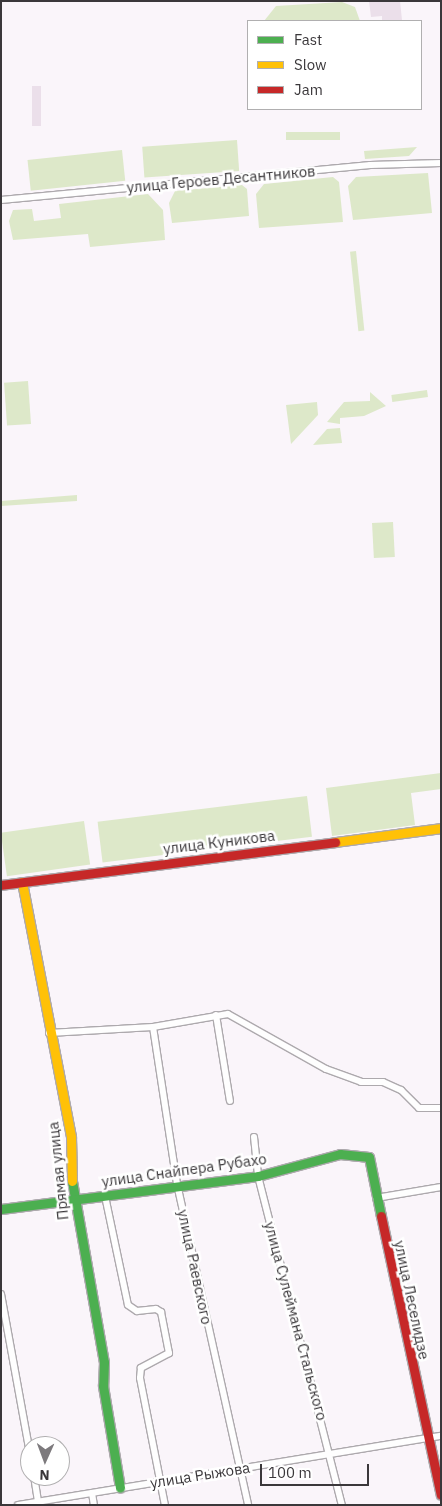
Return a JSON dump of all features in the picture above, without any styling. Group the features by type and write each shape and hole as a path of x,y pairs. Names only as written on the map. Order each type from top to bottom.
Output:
{"street":[{"name":"улица Героев Десантников","path":"1,200 363,166 441,163"},
{"name":"улица Куникова","path":"1,885 441,828"},
{"name":"Прямая улица","path":"22,882 49,1033 71,1137 72,1199 104,1362 103,1386 120,1488"},
{"path":"49,1033 153,1027 216,1015 235,1017 326,1069 401,1090 419,1108 441,1108"},
{"path":"216,1015 230,1101"},
{"name":"улица Раевского","path":"153,1027 177,1184 248,1505"},
{"name":"улица Сулеймана Стальского","path":"254,1137 258,1176 342,1505"},
{"name":"улица Снайпера Рубахо","path":"1,1209 105,1196 177,1184 258,1176 340,1154 369,1157"},
{"name":"улица Леселидзе","path":"369,1157 376,1198 441,1496"},
{"path":"376,1198 441,1187"},
{"path":"105,1196 128,1305 137,1312 156,1309 161,1312 169,1353 141,1368 140,1378 166,1505"},
{"path":"1,1294 27,1436"},
{"name":"улица Рыжова","path":"18,1505 240,1468 331,1456 429,1440 441,1436"},
{"path":"36,1486 38,1501"},
{"path":"92,1493 94,1505"}],"green space":[{"path":"342,2 355,7 360,20 265,20 276,6"},
{"path":"286,132 340,132 340,140 286,140"},
{"path":"237,140 239,171 144,178 142,147"},
{"path":"417,147 409,156 365,159 364,151"},
{"path":"122,150 125,181 31,191 28,160"},
{"path":"428,173 432,213 353,220 348,186 356,177"},
{"path":"333,177 339,182 343,222 259,228 256,194 264,184"},
{"path":"242,185 247,189 249,216 172,223 169,203 175,191"},
{"path":"148,194 163,210 165,240 90,247 88,234 13,240 9,221 13,210 32,209 34,221 61,218 59,204"},
{"path":"356,251 364,331 358,331 350,252"},
{"path":"28,381 31,424 7,426 4,383"},
{"path":"427,390 428,397 392,402 391,395"},
{"path":"370,392 386,406 364,416 340,418 340,424 327,422 344,402 370,401"},
{"path":"317,402 318,415 291,444 286,405"},
{"path":"340,428 342,443 313,445 327,429"},
{"path":"77,495 77,501 1,506 1,501"},
{"path":"393,522 395,557 374,558 372,523"},
{"path":"441,773 441,789 411,793 415,825 332,836 326,788"},
{"path":"307,796 312,837 103,862 98,822"},
{"path":"84,821 90,865 7,876 1,833"}],"building":[{"path":"369,1 400,1 402,20 382,20 382,16 371,17"},
{"path":"32,86 41,86 41,126 32,126"}],"traffic: fast":[{"path":"1,1209 258,1176 340,1154 369,1157 381,1216"},
{"path":"72,1181 104,1362 103,1386 120,1488"}],"traffic: slow":[{"path":"335,842 441,828"},
{"path":"22,882 71,1137 72,1181"}],"traffic: jam":[{"path":"1,885 335,842"},
{"path":"381,1216 441,1495"}]}
